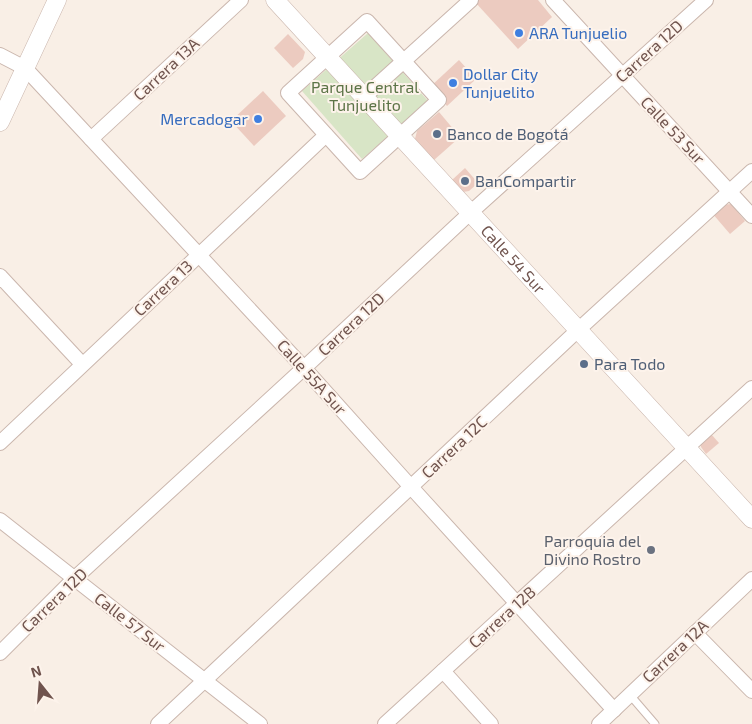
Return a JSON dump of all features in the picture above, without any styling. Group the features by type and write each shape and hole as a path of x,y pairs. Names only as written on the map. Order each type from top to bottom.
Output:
{"street":[{"path":"0,122 57,0"},
{"name":"Carrera 13A","path":"91,139 241,0"},
{"name":"Calle 54 Sur","path":"275,0 752,519"},
{"path":"364,97 471,0"},
{"name":"Calle 53 Sur","path":"553,0 752,216"},
{"name":"Carrera 12D","path":"0,653 74,578 470,213 706,0"},
{"path":"367,21 440,100 360,172 288,93 327,57 367,21"},
{"name":"Calle 55A Sur","path":"0,55 26,68 304,368 614,710"},
{"name":"Carrera 13","path":"0,442 326,135"},
{"name":"Carrera 12C","path":"158,724 578,330 752,171"},
{"path":"0,276 82,364"},
{"name":"Carrera 12B","path":"385,724 752,388"},
{"name":"Calle 57 Sur","path":"0,520 260,724"},
{"name":"Carrera 12A","path":"599,724 752,579"},
{"path":"695,633 752,691"},
{"path":"442,671 491,724"}],"lane":[{"path":"630,694 655,724"}],"green space":[{"name":"Parque Central Tunjuelito","path":"368,33 428,101 362,159 302,91"}],"building":[{"name":"ARA Tunjuelio","path":"477,0 538,0 552,17 518,49 475,2"},
{"path":"288,34 305,52 303,59 293,68 274,48"},
{"name":"Dollar City Tunjuelito","path":"459,60 476,79 447,106 430,87"},
{"name":"Mercadogar","path":"263,91 286,116 254,146 231,121"},
{"name":"Banco de Bogotá","path":"439,112 460,137 434,160 415,139 417,131"},
{"name":"BanCompartir","path":"465,168 478,183 469,191 463,192 452,180"},
{"path":"731,204 745,221 730,234 712,213 722,205"},
{"path":"711,434 719,443 706,454 701,447 701,443"}],"place":[{"name":"ARA Tunjuelio","path":"519,33"},
{"name":"Dollar City Tunjuelito","path":"453,83"},
{"name":"Mercadogar","path":"258,119"},
{"name":"Banco de Bogotá","path":"437,134"},
{"name":"BanCompartir","path":"465,181"},
{"name":"Para Todo","path":"584,364"},
{"name":"Parroquia del Divino Rostro","path":"651,550"}]}
